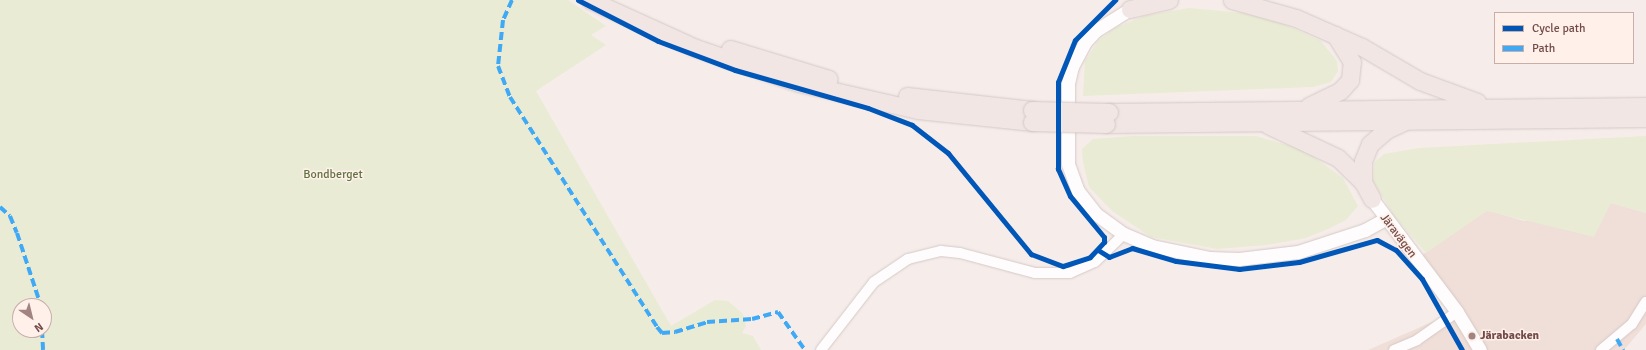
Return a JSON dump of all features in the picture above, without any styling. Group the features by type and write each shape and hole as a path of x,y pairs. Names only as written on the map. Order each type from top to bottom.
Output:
{"highway":[{"path":"590,0 696,48 799,83 918,110 1032,116 1262,122 1646,118"},
{"path":"617,0 734,50 817,76 916,98 1032,116"},
{"path":"1128,4 1169,0"},
{"path":"1232,0 1276,11 1335,35 1420,81 1488,107"},
{"path":"1302,109 1340,91 1350,80 1350,58 1335,35"},
{"path":"1108,118 1302,109 1646,106"},
{"path":"1363,182 1363,161 1370,144 1386,130 1408,120"},
{"path":"1262,122 1326,150 1363,182 1372,199"}],"street":[{"path":"1128,4 1096,30 1072,66 1066,144 1068,164 1078,191 1096,214 1124,234 1152,246 1210,258 1271,258 1322,245 1385,219"},
{"name":"Järavägen","path":"1372,199 1385,219 1457,312 1480,350"},
{"path":"821,350 874,282 908,259 941,251 960,253 1035,273 1070,273 1095,262 1124,234"},
{"path":"1601,350 1632,324 1646,302"},
{"path":"1394,350 1417,340 1457,312"}],"shaded area":[{"path":"1611,203 1646,213 1646,324 1624,350 1368,350 1450,314 1412,262 1487,210 1524,221"}],"green space":[{"name":"Bondberget","path":"0,0 568,0 606,26 591,35 606,45 536,91 671,326 715,300 728,301 743,314 746,326 742,333 753,336 761,350 0,350"},
{"path":"1189,8 1264,15 1321,41 1337,61 1338,71 1331,82 1313,87 1083,96 1085,61 1098,41 1115,28 1144,16"},
{"path":"1133,136 1256,136 1304,150 1343,178 1358,206 1346,220 1328,229 1306,238 1267,245 1217,249 1151,237 1112,211 1089,187 1083,162 1082,149 1093,139"},
{"path":"1646,136 1646,213 1611,203 1594,237 1487,211 1426,253 1394,216 1373,181 1374,163 1384,154 1419,148"}],"marked path":[{"path":"512,0 503,20 498,66 510,97 662,333 675,332 707,322 752,319 778,312 805,350"},
{"path":"0,207 10,216 38,298"},
{"path":"42,338 43,350"},
{"path":"1617,339 1623,350"}],"cycle path":[{"path":"578,0 658,41 735,70 868,108 912,125 948,153 1031,254 1063,266 1090,257 1104,242 1104,237 1070,196 1058,169 1058,82 1075,40 1115,0"},
{"path":"1098,250 1109,257 1132,248 1176,261 1239,269 1299,262 1377,240 1396,250 1422,279 1462,350"}],"place":[{"name":"Järabacken","path":"1472,336"}]}
